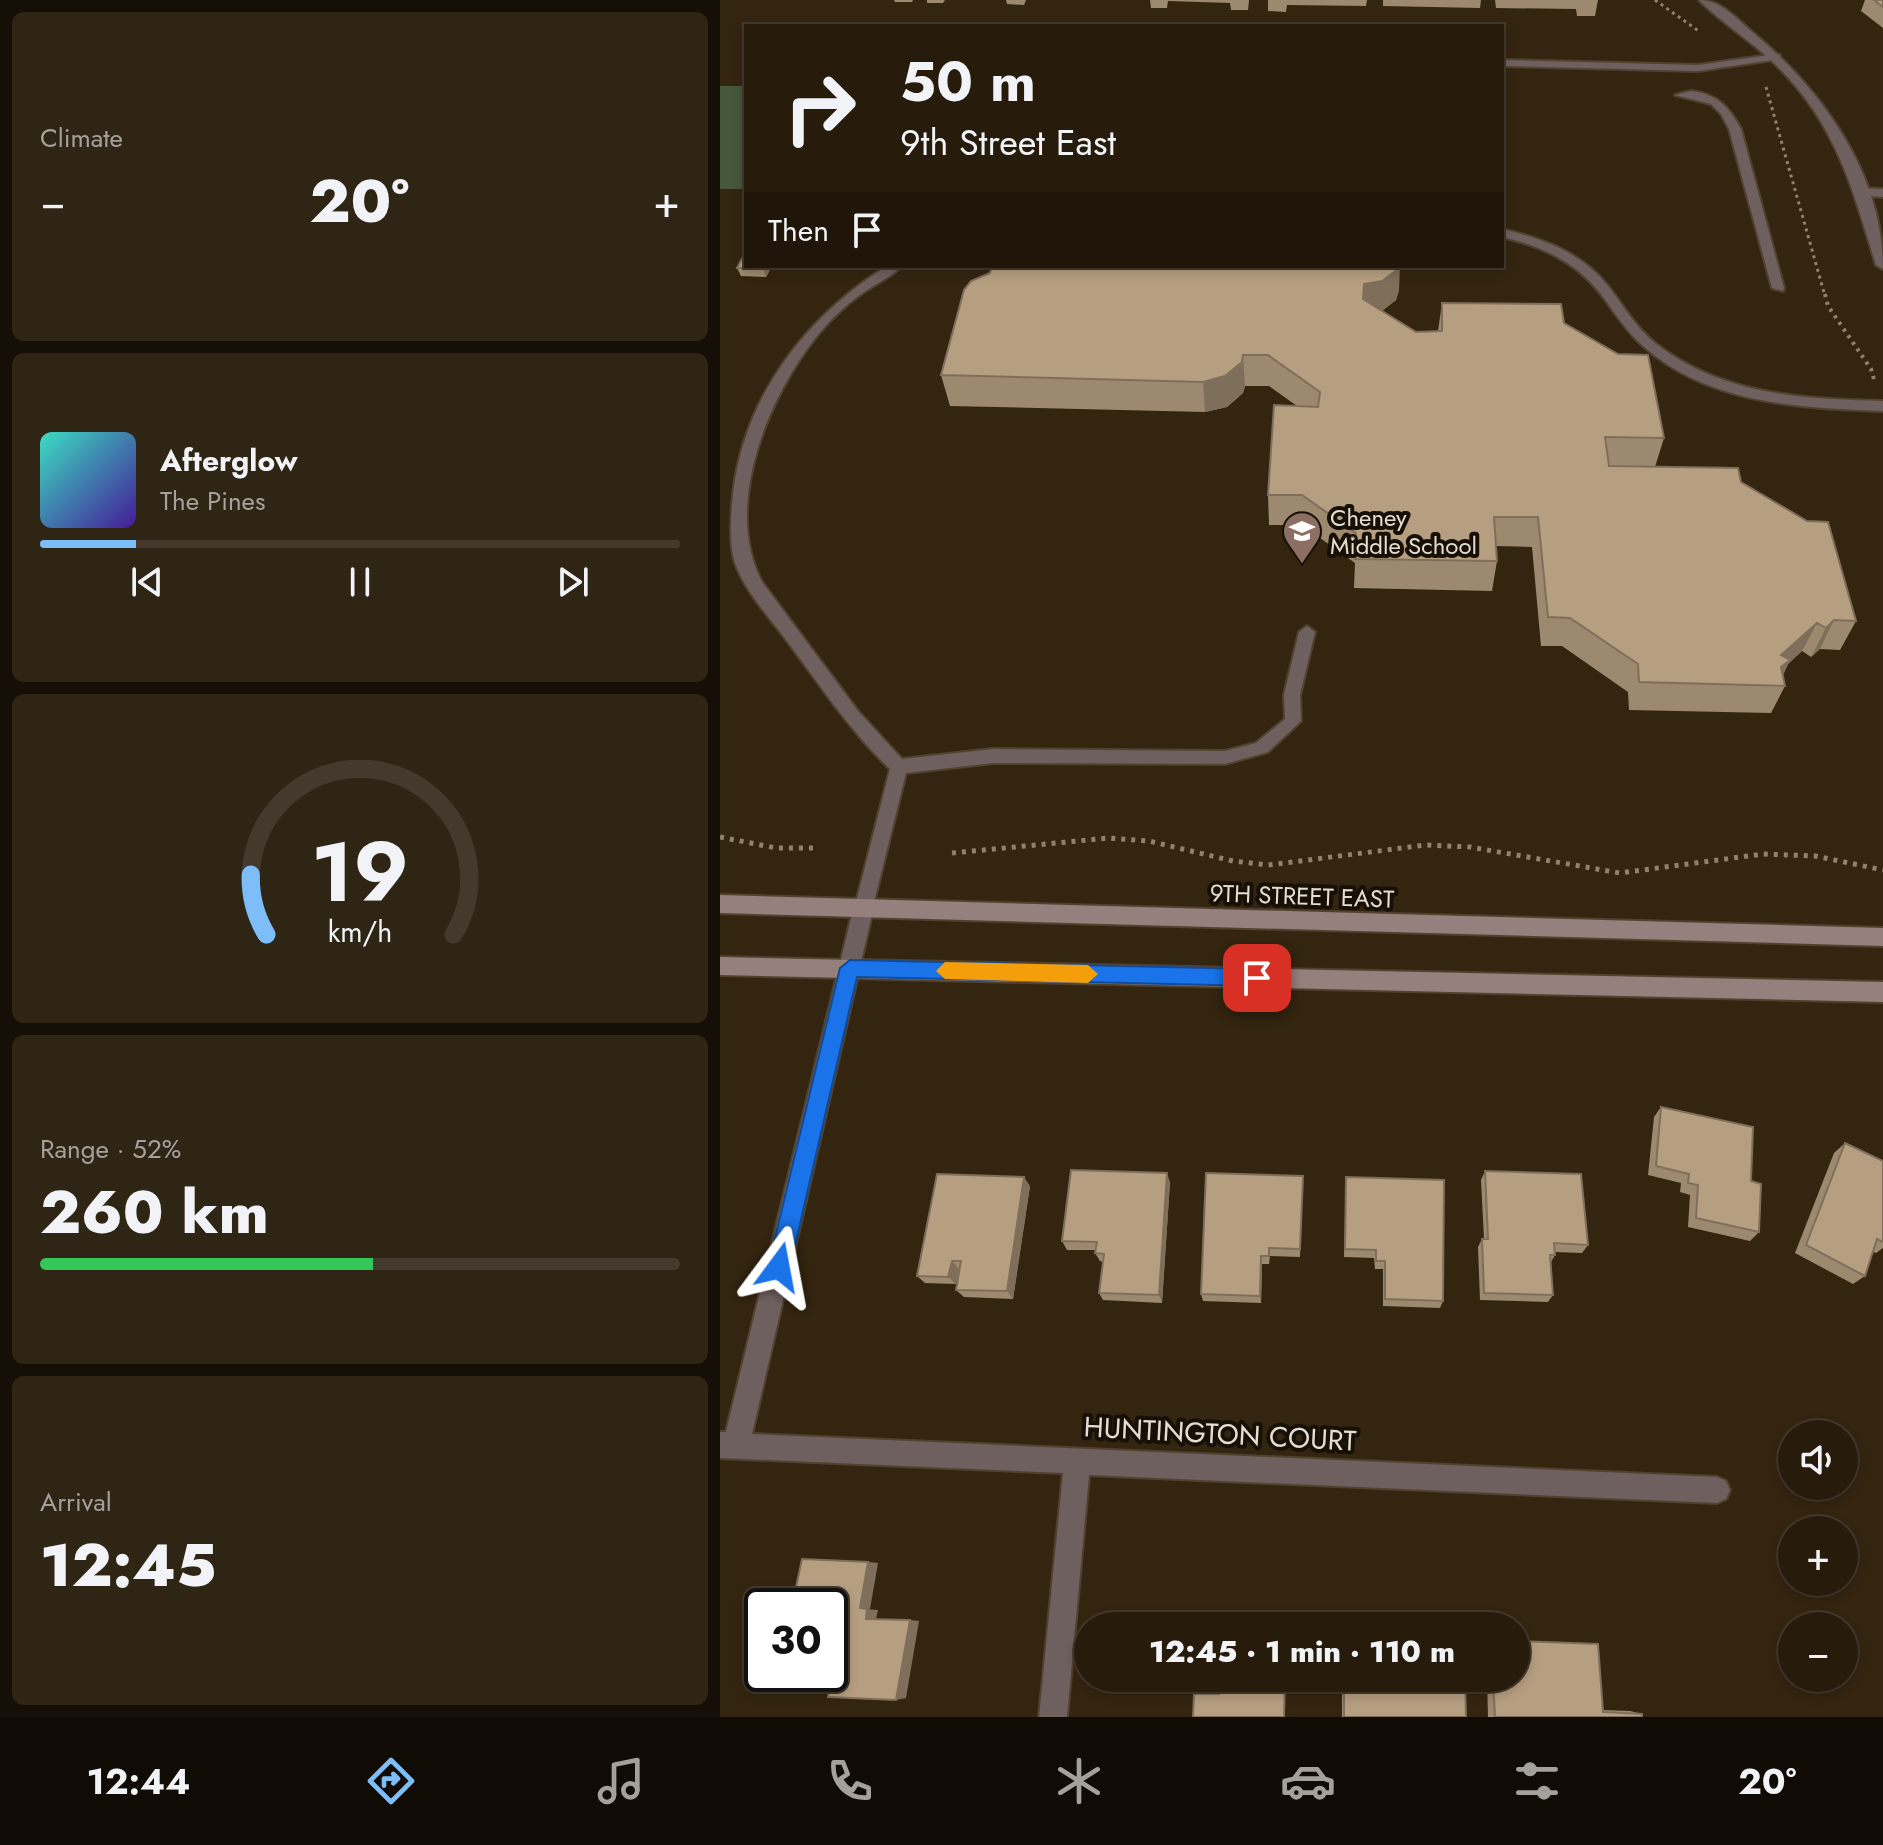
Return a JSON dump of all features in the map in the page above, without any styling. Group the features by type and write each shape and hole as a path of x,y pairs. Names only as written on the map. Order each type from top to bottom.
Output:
{"main road":[{"name":"9TH STREET EAST","path":"720,904 1883,937"},
{"path":"720,966 1883,992"}],"street":[{"path":"1705,0 1776,57 1822,108 1843,145 1883,265"},
{"path":"1859,192 1883,193"},
{"path":"728,1445 863,910"},
{"name":"HUNTINGTON COURT","path":"728,1445 1717,1490"},
{"path":"1053,1717 1077,1459"}],"lane":[{"path":"1504,63 1698,68 1776,57"},
{"path":"1681,95 1710,97 1728,113 1778,288"},
{"path":"1504,233 1536,241 1586,270 1649,345 1687,369 1761,398 1805,404 1883,406"},
{"path":"893,268 845,296 818,319 765,381 733,452 729,483 730,520 741,558 762,594 867,738 899,767"},
{"path":"899,767 941,758 985,756 1205,757 1250,753 1275,739 1293,721 1292,695 1307,632"},
{"path":"863,910 899,767"}],"path":[{"path":"1655,0 1709,38"},
{"path":"1766,85 1828,306 1871,369 1877,390"},
{"path":"720,837 776,848 819,848"},
{"path":"952,853 1093,837 1135,839 1221,860 1268,865 1314,863 1400,847 1445,845 1493,850 1580,870 1622,873 1665,870 1748,855 1794,854 1841,859 1883,870"}],"green space":[{"path":"720,86 744,86 744,189 720,189"}],"building":[{"path":"744,255 744,268 737,268"},
{"path":"991,268 1398,268 1382,281 1364,284 1363,299 1416,332 1442,331 1442,303 1561,304 1564,323 1618,354 1648,355 1664,438 1605,437 1609,466 1738,468 1741,482 1807,521 1828,522 1856,621 1834,620 1826,628 1817,623 1781,655 1790,660 1781,667 1785,686 1639,682 1638,664 1570,618 1548,617 1538,517 1494,517 1497,561 1355,559 1356,533 1302,495 1268,495 1274,405 1318,407 1320,392 1268,355 1243,355 1242,362 1225,376 1203,382 941,375 964,290 971,281 990,273"},
{"path":"1661,1107 1753,1127 1751,1181 1761,1184 1759,1232 1696,1218 1698,1185 1688,1183 1689,1174 1656,1166"},
{"path":"1845,1143 1883,1161 1883,1242 1877,1239 1865,1276 1806,1245"},
{"path":"1071,1170 1167,1173 1159,1295 1099,1293 1104,1254 1095,1253 1097,1242 1062,1241"},
{"path":"1485,1171 1581,1174 1588,1245 1554,1243 1555,1255 1550,1255 1553,1295 1484,1293 1482,1239 1488,1239"},
{"path":"1206,1173 1303,1176 1300,1249 1269,1248 1269,1256 1261,1256 1260,1296 1201,1294"},
{"path":"937,1174 1024,1177 1007,1291 956,1290 961,1261 952,1261 948,1277 917,1276"},
{"path":"1346,1177 1444,1180 1443,1301 1385,1299 1385,1261 1376,1261 1376,1250 1345,1249"},
{"path":"802,1559 868,1562 860,1608 867,1609 866,1619 910,1620 896,1700 828,1697 829,1692 848,1692 848,1588 796,1588"},
{"path":"1530,1642 1598,1644 1603,1712 1642,1714 1642,1717 1495,1717 1494,1692 1530,1692"},
{"path":"1285,1692 1284,1717 1193,1717 1194,1694"},
{"path":"1344,1692 1465,1692 1466,1717 1344,1717"}],"slow traffic":[{"path":"945,971 1088,974"}],"place":[{"name":"Cheney Middle School","path":"1302,565"}],"route":[{"path":"779,1267 850,968 1257,978"}]}
